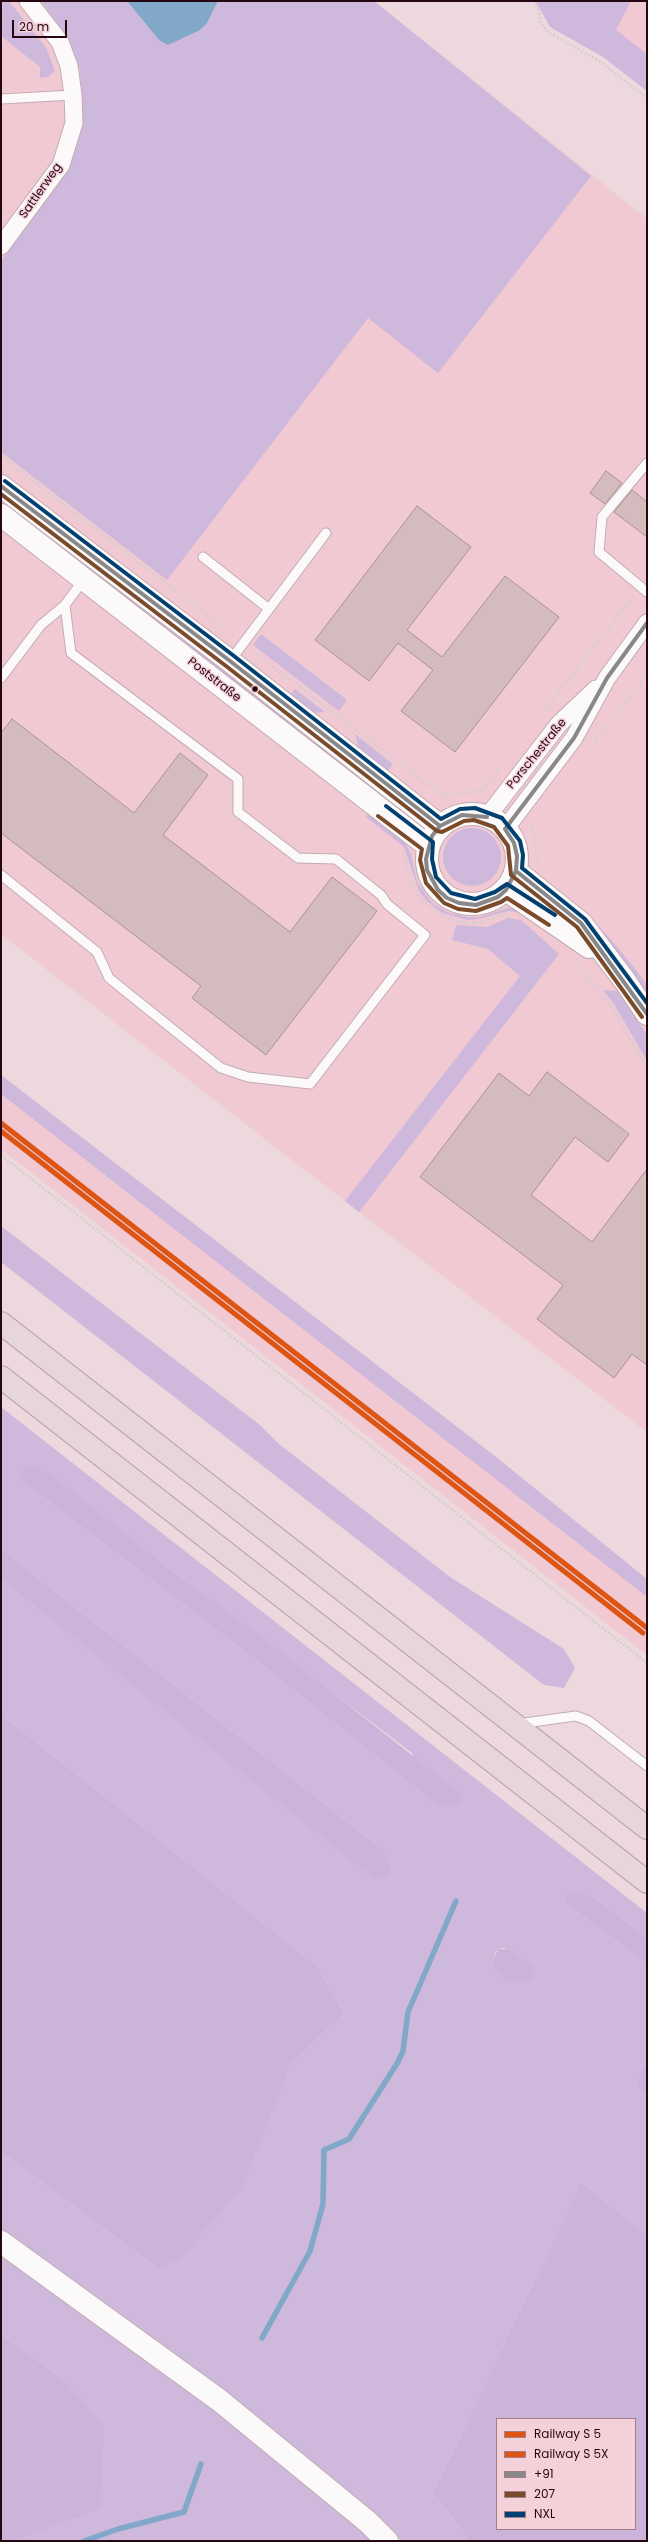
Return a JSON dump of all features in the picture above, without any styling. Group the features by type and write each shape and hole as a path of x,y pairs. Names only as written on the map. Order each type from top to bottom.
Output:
{"highway":[{"path":"1,1323 517,1724 647,1828"},
{"path":"1,1377 647,1882"}],"street":[{"name":"Sattlerweg","path":"1,246 61,165 74,123 74,95 69,66 60,42 28,1"},
{"name":"Poststraße","path":"1,486 230,661 440,826"},
{"name":"Poststraße","path":"1,515 428,846"},
{"name":"Porschestraße","path":"505,829 574,738 607,678 647,623"},
{"name":"Porschestraße","path":"487,817 558,724 607,678"},
{"path":"462,815 487,817 505,829 514,843 517,856 511,881 498,897 476,905 459,903 447,898 431,880 426,859 428,846 440,826 462,815"},
{"path":"511,881 543,914 610,962 647,1014"},
{"path":"1,2242 219,2400 368,2522 387,2541"}],"lane":[{"path":"1,99 74,95"},
{"path":"644,589 599,552 602,517 647,463"},
{"path":"230,661 326,534"},
{"path":"203,557 269,609"},
{"path":"1,678 42,625 65,605 84,579"},
{"path":"1,875 97,952 109,978 221,1068 248,1077 310,1084 425,935 387,904 381,895 336,859 298,858 238,812 238,779 71,653 65,605"},
{"path":"517,1724 576,1716 589,1721 647,1766"}],"path":[{"path":"537,1 541,23 548,32 599,61 647,98"},
{"path":"1,456 439,793 446,796 483,790 502,766"},
{"path":"540,716 644,589"},
{"path":"1,1155 647,1663"}],"shaded area":[{"path":"1,1 374,1 647,219 647,1432 359,1212 1,934"},
{"path":"1,1 9,1 46,48 55,71 48,77 40,78 40,67 1,36"},
{"path":"41,1 127,1 159,40 207,23 218,1 374,1 591,176 438,373 368,318 167,580 1,452 1,261 67,172 77,146 83,116 80,70 68,39"},
{"path":"533,1 647,1 647,89 538,5"},
{"path":"533,1 631,1 616,30 647,54 647,91 603,57 550,27 538,5"},
{"path":"1,492 377,783 372,790 1,502"},
{"path":"261,634 347,700 339,711 253,645"},
{"path":"295,689 325,712 311,713 291,694"},
{"path":"355,734 393,764 384,776 361,758"},
{"path":"369,812 405,842 411,854 417,882 435,905 449,913 468,917 480,917 515,907 523,913 508,911 479,919 467,920 442,913 427,901 419,891 404,847 366,817"},
{"path":"472,828 488,833 496,841 501,857 496,873 488,881 472,886 456,881 448,873 443,857 448,841 456,833"},
{"path":"582,911 607,935 633,966 647,985 647,996"},
{"path":"508,918 521,920 559,954 359,1212 345,1201 520,976 488,949 452,940 456,925 487,927"},
{"path":"603,990 617,991 646,1033 647,1061 614,1004"},
{"path":"1,1075 496,1457 647,1579 647,1655 1,1149"},
{"path":"1,1075 496,1457 647,1579 647,1597 1,1094"},
{"path":"1,1226 260,1425 279,1444 450,1577 564,1649 575,1668 564,1688 544,1685 1,1262"},
{"path":"1,1407 647,1913 647,1938 596,1899 573,1909 647,1964 647,2063 644,2066 637,2087 647,2095 647,2235 581,2182 433,2493 470,2541 402,2541 334,2480 251,2412 1,2229 1,2152 157,2268 271,2108 291,2064 344,2014 318,1967 1,1714 1,1579 293,1812 391,1867 386,1852 1,1549","holes":["26,1484 126,1535 412,1753 427,1797 265,1667","499,1948 505,1948 507,1981 492,1964 495,1953"]},
{"path":"27,1467 35,1467 48,1473 169,1568 280,1651 451,1786 462,1796 461,1804 441,1807 427,1797 265,1667 26,1484 20,1476"},
{"path":"1,1549 386,1852 391,1867 387,1874 378,1880 373,1878 1,1579"},
{"path":"1,1714 318,1967 344,2014 291,2064 241,2188 179,2260 157,2268 1,2152"},
{"path":"569,1892 579,1893 596,1899 647,1938 647,1964 573,1909 565,1901 565,1896"},
{"path":"499,1948 511,1951 536,1969 530,1980 525,1983 507,1981 494,1968 492,1961"},
{"path":"647,2063 647,2095 637,2087 637,2083 644,2066"},
{"path":"581,2182 647,2235 647,2541 470,2541 433,2493"},
{"path":"1,2253 252,2437 374,2541 14,2541 100,2510 65,2381 1,2334"},
{"path":"1,2334 65,2381 104,2428 100,2510 14,2541 1,2541"}],"water":[{"path":"127,1 218,1 207,23 200,30 168,45 159,40"}],"building":[{"path":"606,471 622,483 605,504 590,493"},
{"path":"632,490 647,502 647,537 614,512"},
{"path":"417,506 471,547 407,630 442,657 505,576 559,617 455,752 401,711 433,670 398,643 369,681 315,640"},
{"path":"12,719 134,813 180,753 208,775 163,835 290,932 332,877 377,911 266,1055 192,998 201,986 1,833 1,733"},
{"path":"547,1072 629,1134 608,1162 575,1137 531,1195 592,1242 647,1169 647,1365 632,1354 614,1378 537,1319 563,1285 420,1177 499,1073 529,1096"}],"waterway":[{"path":"262,2338 310,2251 323,2204 324,2150 349,2139 398,2062 403,2051 408,2012 456,1901"},
{"path":"84,2541 118,2529 184,2512 201,2464"}],"transit line":[{"name":"NXL","path":"5,481 234,656 441,819 460,809 475,808 502,818 520,841 523,855 522,868 585,919 647,1003"},
{"name":"+91","path":"1,486 230,661 440,826"},
{"name":"207","path":"1,494 226,666 437,831 442,832 464,821 474,820 494,827 508,846 511,875 577,927 642,1017"},
{"name":"+91","path":"505,829 574,738 607,678 647,623"},
{"name":"NXL","path":"386,806 433,842 432,859 436,877 451,893 475,899 495,892 507,884 555,915"},
{"name":"+91","path":"487,817 462,815 440,826 432,836 426,859 427,870 438,890 447,898 459,903 476,905 498,897 506,890 516,871 517,856 514,843 505,829"},
{"name":"207","path":"378,816 422,849 420,860 426,883 444,903 458,909 476,911 501,902 507,898 549,925"},
{"name":"+91","path":"516,871 581,923 647,1014"},
{"path":"1,1123 647,1628"},
{"path":"1,1131 643,1633"}]}
